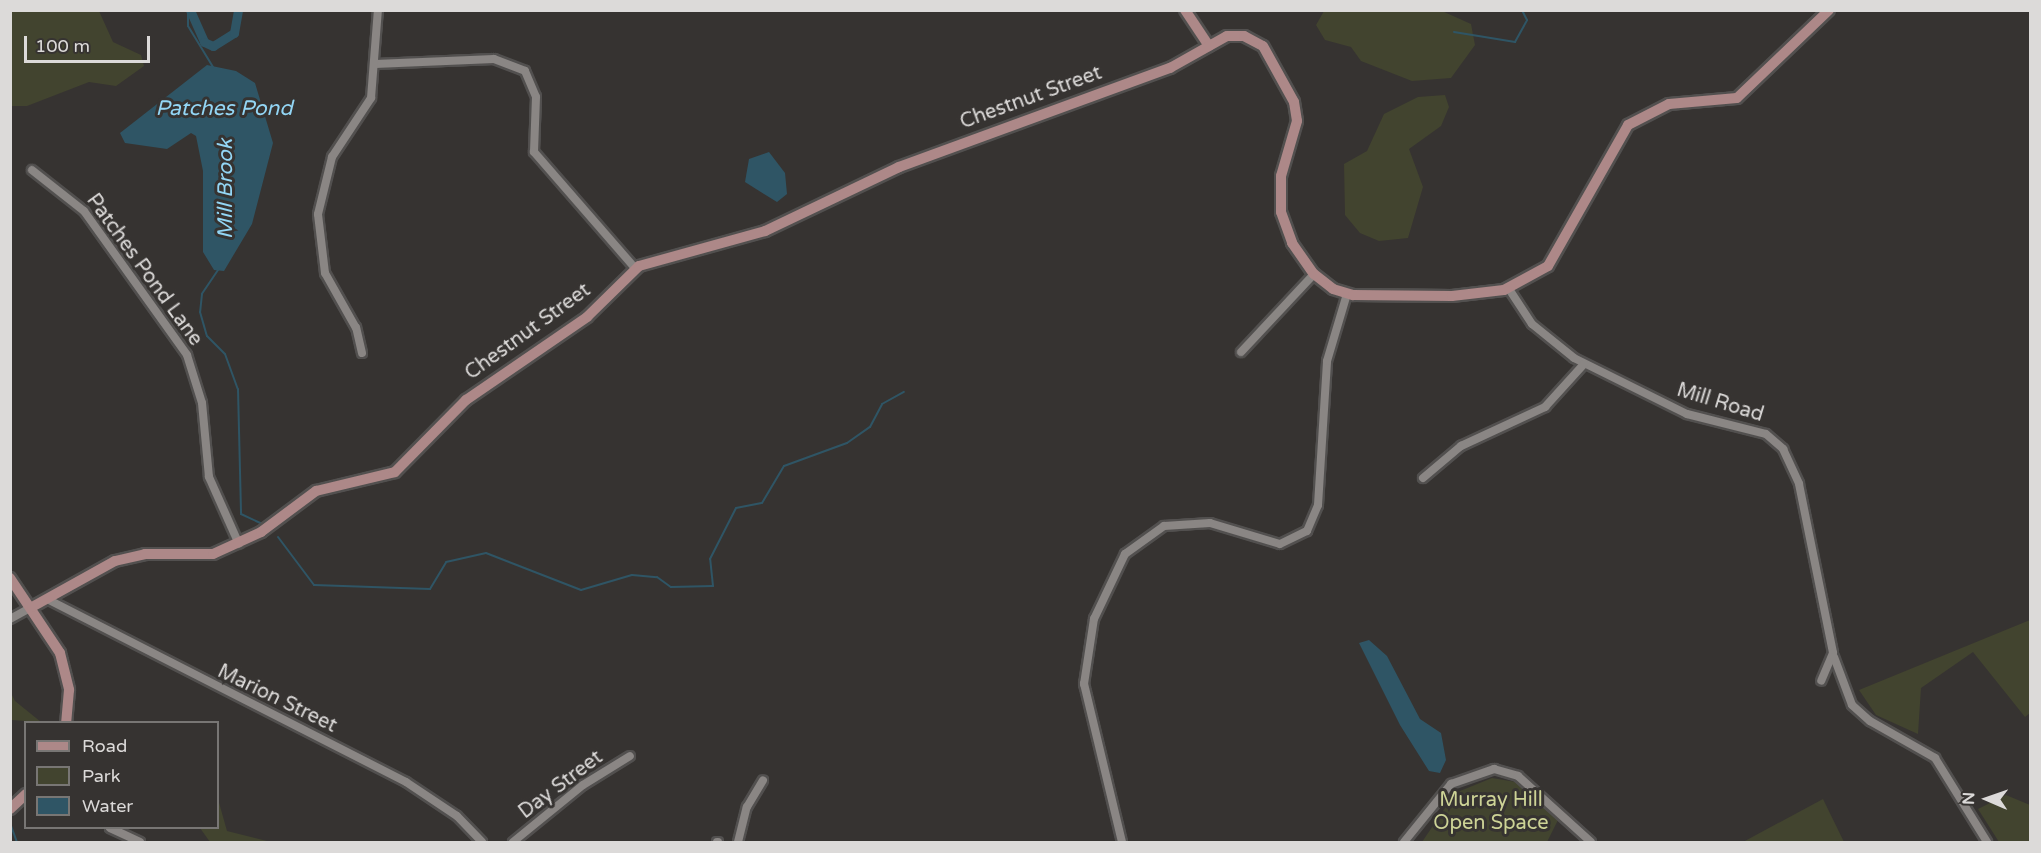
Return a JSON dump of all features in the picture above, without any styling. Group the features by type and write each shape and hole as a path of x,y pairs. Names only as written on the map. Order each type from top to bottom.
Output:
{"street":[{"path":"362,353 356,330 325,273 318,214 332,157 371,98 378,10"},
{"path":"1185,10 1209,46"},
{"path":"1122,843 1084,684 1094,619 1125,554 1156,530 1201,521 1280,544 1307,531 1319,497 1327,361 1347,294 1452,296 1509,289 1556,258 1628,125 1669,104 1737,98 1829,10"},
{"name":"Chestnut Street","path":"32,607 92,571 132,556 198,557 239,544 316,491 395,472 466,400 586,317 634,268 757,234 919,158 1170,68 1209,46 1235,35 1254,40 1289,87 1297,116 1281,176 1281,212 1292,243 1314,274 1347,294"},
{"path":"375,64 494,59 525,71 536,97 534,152 634,268"},
{"name":"Patches Pond Lane","path":"32,170 84,211 187,355 202,403 209,477 239,544"},
{"path":"1241,352 1314,274"},
{"name":"Mill Road","path":"1509,289 1540,333 1584,364 1687,414 1761,432 1780,445 1799,484 1839,682 1852,705 1870,721 1935,758 1987,843"},
{"path":"1423,478 1461,446 1545,407 1584,364"},
{"path":"10,578 32,607 64,666 66,721"},
{"name":"Marion Street","path":"47,599 405,782 457,816 482,843"},
{"path":"10,619 32,607"},
{"path":"1821,681 1833,653"},
{"name":"Day Street","path":"513,843 583,785 630,756"},
{"path":"1404,843 1451,784 1494,769 1518,776 1592,843"},
{"path":"738,843 747,807 763,780"},
{"path":"10,808 24,796"},
{"path":"112,829 140,843"}],"green space":[{"path":"11,10 99,11 113,42 141,55 144,66 116,86 89,82 27,106 11,106"},
{"path":"1324,11 1442,11 1471,24 1475,45 1451,78 1412,81 1361,61 1351,47 1325,40 1316,25"},
{"path":"1445,95 1449,107 1441,126 1409,149 1423,187 1408,238 1379,241 1360,233 1345,215 1344,164 1367,151 1384,114 1418,97"},
{"path":"2030,620 2030,713 2025,717 1973,652 1921,688 1918,734 1876,715 1859,690"},
{"path":"10,691 15,701 40,721 11,720"},
{"name":"Murray Hill Open Space","path":"1492,778 1516,782 1558,820 1547,842 1422,842 1455,793"},
{"path":"2006,795 2030,805 2030,842 1999,842 1978,809"},
{"path":"1823,799 1844,842 1743,842"},
{"path":"219,803 227,831 271,842 210,842 201,829 219,829"}],"water":[{"name":"Patches Pond","path":"207,65 236,71 255,83 273,143 252,224 224,271 214,270 203,252 203,171 196,136 191,133 167,149 125,143 120,133"},
{"path":"769,152 785,173 787,194 777,202 745,182 749,159"},
{"path":"1369,640 1387,656 1420,719 1441,733 1446,760 1440,773 1429,771 1400,725 1359,643"}],"waterway":[{"name":"Mill Brook","path":"188,10 188,26 213,67"},
{"path":"190,10 204,42 213,46 234,33 238,10"},
{"path":"1454,32 1515,42 1527,20 1522,10"},
{"name":"Mill Brook","path":"218,270 202,294 200,312 207,336 225,354 238,389 241,514 262,524"},
{"name":"Mill Brook","path":"278,537 314,585 430,589 446,562 486,553 581,590 632,575 657,577 671,587 713,586 710,559 736,508 762,503 784,466 847,443 870,427 882,404 904,392"},
{"name":"Mill Brook","path":"10,823 17,842"}]}
